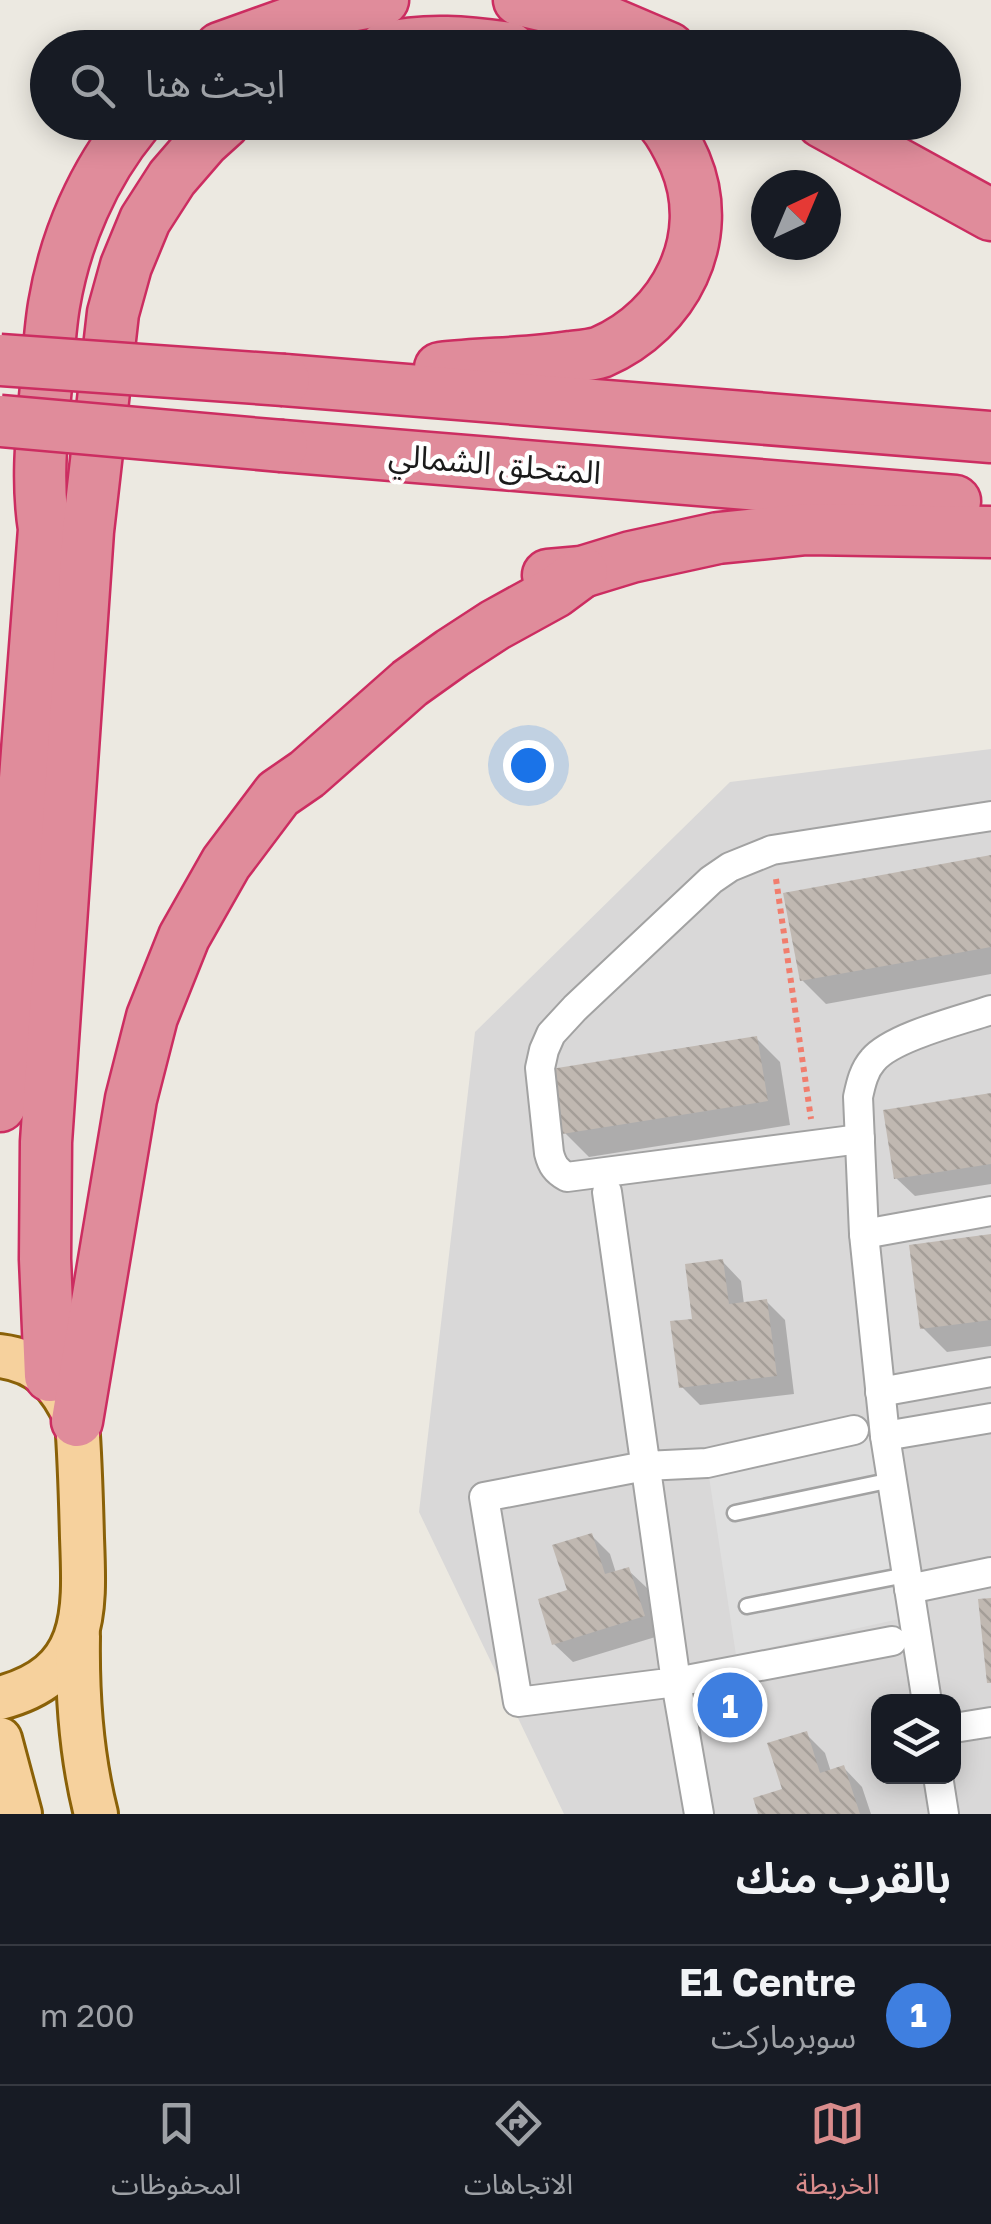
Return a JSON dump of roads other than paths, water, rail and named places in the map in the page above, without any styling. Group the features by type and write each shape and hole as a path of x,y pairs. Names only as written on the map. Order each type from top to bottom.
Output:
{"highway":[{"path":"274,30 323,11 383,0"},
{"path":"519,0 600,19 626,30"},
{"path":"0,1106 44,529 38,469 54,306 65,257 82,211 104,167 123,140"},
{"path":"44,529 56,492 78,308 88,263 124,178 151,140"},
{"path":"50,1376 45,1260 46,1142 88,531 113,314 126,266 146,220 172,178 205,140"},
{"path":"358,386 428,369 546,361 599,353 645,326 678,286 696,236 694,183 676,140"},
{"path":"855,140 991,215"},
{"name":"المتحلق الشمالي","path":"0,360 991,437"},
{"name":"المتحلق الشمالي","path":"0,421 991,504"},
{"path":"77,1420 131,1099 152,1016 184,937 226,863 278,794 307,774 410,683 582,572 718,538 807,529 991,532"}],"main road":[{"path":"0,1356 18,1358 50,1376 66,1396 77,1420 84,1595 77,1686 80,1736 96,1814"},
{"path":"0,1698 27,1691 58,1668 78,1636"},
{"path":"0,1739 20,1814"}],"street":[{"path":"860,1139 567,1176 558,1172 550,1154 540,1068 544,1050 574,1008 730,867 772,850 991,816"},
{"path":"925,1694 884,1436 864,1234 858,1096 862,1077 872,1060 886,1048 991,1010"},
{"path":"606,1192 676,1682 699,1814"},
{"path":"864,1234 991,1211"},
{"path":"880,1392 991,1372"},
{"path":"884,1436 991,1420"},
{"path":"854,1430 707,1463 645,1466 484,1497 518,1702 676,1682 892,1641"},
{"path":"908,1582 991,1572"},
{"path":"961,1727 991,1722"},
{"path":"939,1784 944,1814"}],"lane":[{"path":"735,1513 892,1480"},
{"path":"747,1606 908,1582"}],"place":[{"name":"E1 Centre","path":"730,1705"}]}
